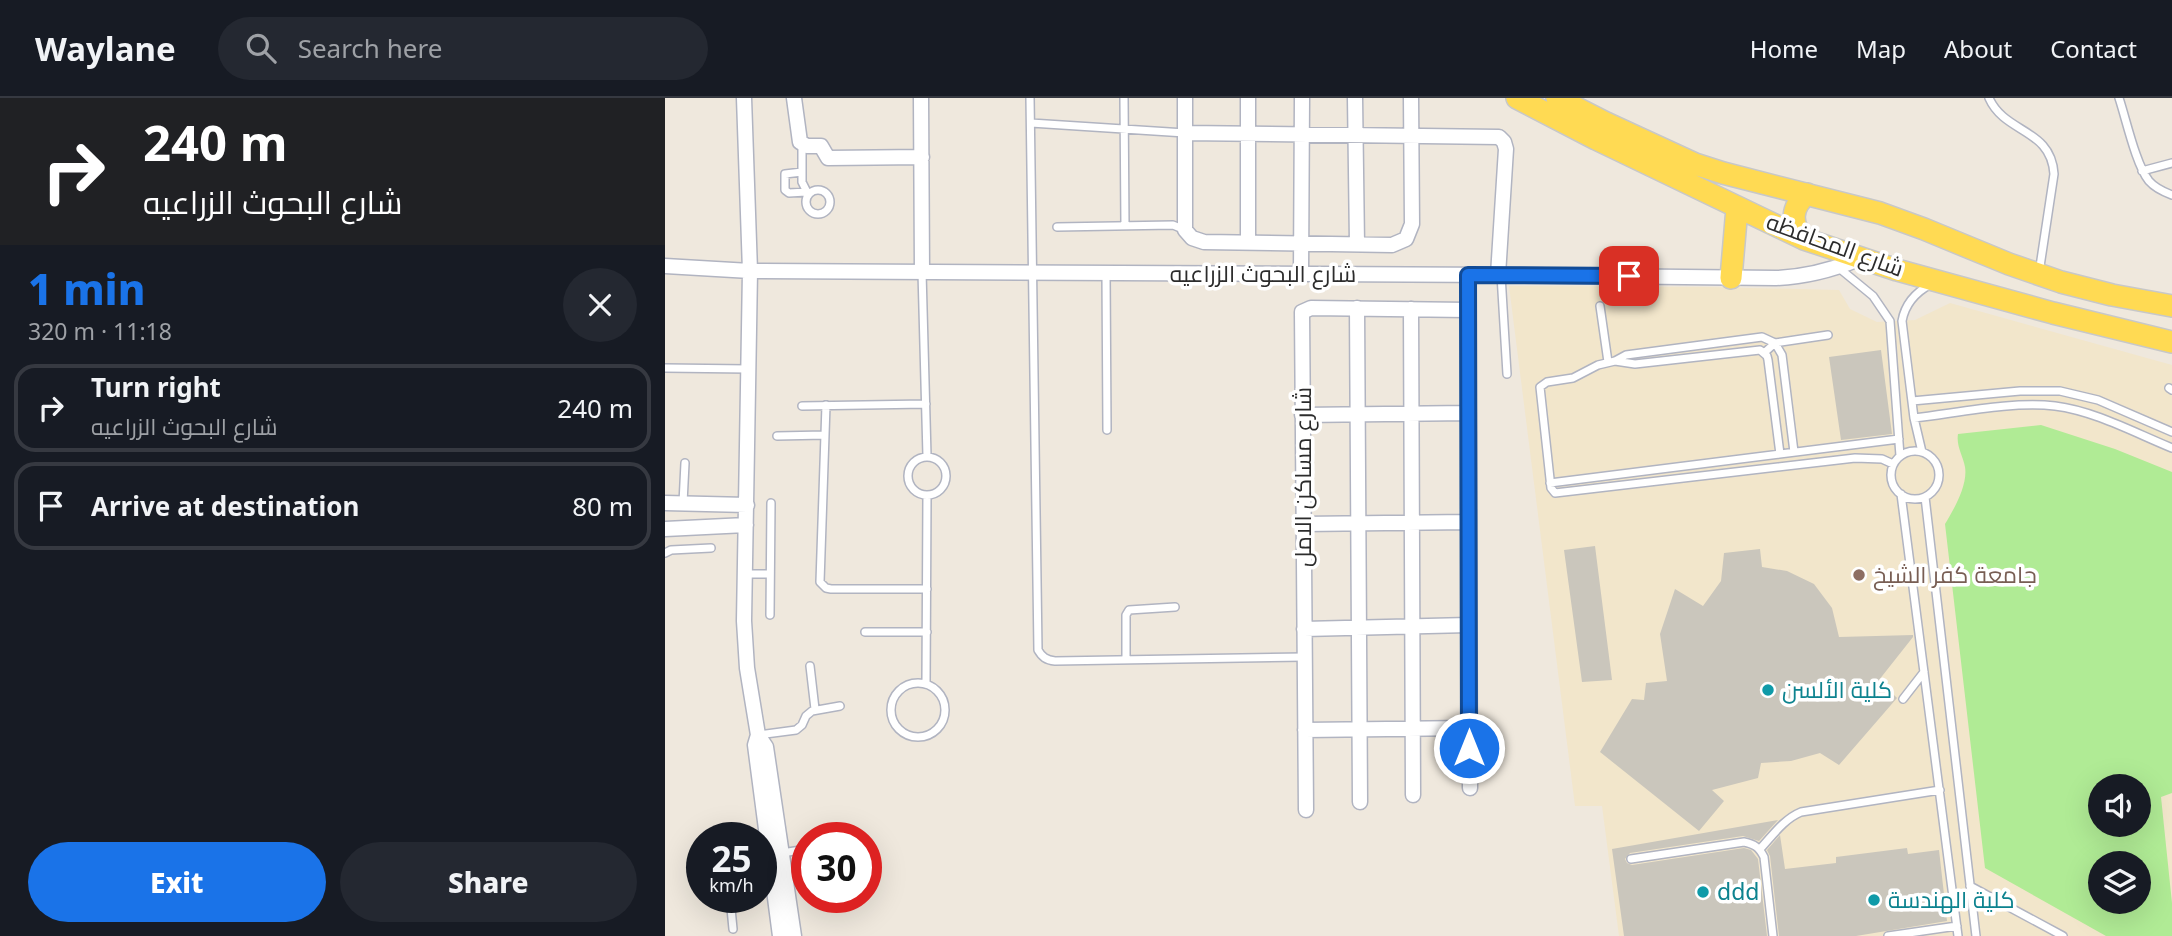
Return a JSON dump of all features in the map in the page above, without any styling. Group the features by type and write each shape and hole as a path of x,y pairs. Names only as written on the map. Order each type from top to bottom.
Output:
{"main road":[{"name":"شارع المحافظه","path":"1517,98 1804,239 1859,259 2172,342"},
{"name":"شارع المحافظه","path":"1557,98 1695,164 1747,181 1903,220 1984,255 2038,274 2112,295 2172,306"},
{"path":"1804,239 1798,232 1794,216 1800,200 1807,194"},
{"path":"1731,278 1737,208"}],"street":[{"path":"744,98 750,271 744,574 747,668 758,735 755,745 762,822"},
{"path":"794,98 798,139 801,144 821,146 828,158 922,157"},
{"path":"921,98 922,272"},
{"path":"1185,98 1185,230 1198,242 1392,245 1406,239 1412,224 1411,98"},
{"path":"1248,98 1248,243"},
{"path":"1301,98 1301,274"},
{"path":"1355,98 1357,244"},
{"path":"1185,134 1499,137 1506,149 1499,275"},
{"name":"شارع البحوث الزراعيه","path":"665,266 750,271 1731,278 1799,277 1859,259"},
{"path":"1468,275 1470,788"},
{"name":"شارع مساكن الامل","path":"1305,810 1302,312 1311,308 1468,310"},
{"path":"1357,308 1360,802"},
{"path":"1411,309 1413,795"},
{"path":"1302,415 1468,413"},
{"path":"665,503 747,505"},
{"path":"683,503 684,528"},
{"path":"1303,524 1468,522"},
{"path":"665,528 746,525"},
{"path":"1304,629 1469,625"},
{"path":"1305,730 1469,728"},
{"path":"758,735 767,747 794,936"},
{"path":"775,913 780,936"}],"lane":[{"path":"1030,98 1038,650 1041,656 1048,660 1304,657"},
{"path":"1124,98 1125,226"},
{"path":"1989,98 2004,117 2045,145 2054,164 2055,174 2038,274"},
{"path":"2119,98 2143,171 2159,190 2172,195"},
{"path":"1031,123 1185,134"},
{"path":"801,144 801,172 807,194 789,193 785,190 785,174 801,172"},
{"path":"2143,171 2172,163"},
{"path":"1057,227 1173,225 1185,230"},
{"path":"1839,267 1873,296 1890,321 1900,456"},
{"path":"922,272 927,456"},
{"path":"1106,273 1107,430"},
{"path":"1499,275 1507,374"},
{"path":"1922,452 1914,418 1902,320 1904,312 1917,293 1938,281"},
{"path":"1600,306 1611,361"},
{"path":"1764,353 1775,343 1828,335"},
{"path":"1794,452 1782,355 1775,343 1769,339 1755,337 1633,354 1573,378 1546,382 1540,387 1550,483 1552,491 1560,494 1856,458 1882,459 1893,464"},
{"path":"1611,361 1635,364 1756,350 1764,353 1768,360 1780,454"},
{"path":"665,368 748,369"},
{"path":"1912,401 2020,391 2060,391 2098,400 2172,432"},
{"path":"802,406 926,404"},
{"path":"826,405 820,582 831,589 927,589"},
{"path":"1914,418 2031,405 2056,406 2095,416 2172,448"},
{"path":"777,436 825,435"},
{"path":"1550,483 1899,439"},
{"path":"1910,451 1922,452 1935,462 1939,477 1936,485 1925,497 1912,499 1901,494 1892,484 1891,470 1900,456 1910,451"},
{"path":"927,456 943,464 946,476 938,491 927,495 916,491 908,475 916,460 927,456"},
{"path":"683,503 685,463"},
{"path":"1901,494 1958,936"},
{"path":"926,684 927,495"},
{"path":"1925,497 1976,936"},
{"path":"770,615 771,502"},
{"path":"665,553 671,550 712,548"},
{"path":"744,574 770,574"},
{"path":"1126,660 1126,615 1129,610 1175,607"},
{"path":"865,632 926,632"},
{"path":"810,666 815,709"},
{"path":"1903,699 1924,672"},
{"path":"913,683 926,684 938,691 942,697 944,717 938,729 932,733 912,737 896,726 890,707 900,689 913,683"},
{"path":"758,735 796,730 815,709 840,706"},
{"path":"1760,849 1784,822 1801,812 1940,790"},
{"path":"1631,859 1744,842 1753,844 1760,849 1764,857 1773,936"},
{"path":"782,853 791,852"},
{"path":"1971,886 2063,936"},
{"path":"731,913 733,929"},
{"path":"1888,936 1957,926"}],"shaded area":[{"name":"جامعة كفر الشيخ","path":"1509,286 1839,290 1850,309 1877,322 1915,320 1950,303 2172,365 2172,936 1619,936 1602,806 1575,806"}],"green space":[{"path":"2041,425 2115,449 2172,472 2172,793 2161,797 2172,903 2172,936 2106,936 1985,868 1945,524 1964,481 1965,467 1958,434"}],"building":[{"path":"1881,350 1892,434 1841,440 1829,357"},
{"path":"1595,546 1612,680 1582,682 1564,550"},
{"name":"كلية الألسن","path":"1760,549 1762,567 1787,571 1814,584 1832,608 1839,637 1913,637 1879,680 1897,698 1839,765 1820,753 1791,761 1761,763 1758,778 1712,790 1724,801 1699,831 1600,752 1632,699 1644,700 1646,683 1667,681 1660,634 1675,589 1703,606 1721,581 1724,553"},
{"name":"ddd","path":"1778,820 1759,841 1743,836 1630,853 1625,859 1632,865 1744,848 1751,850 1758,859 1767,936 1624,936 1612,849"},
{"name":"كلية الهندسة","path":"1780,835 1785,869 1836,863 1836,857 1907,848 1908,854 1939,850 1947,921 1856,936 1779,936 1770,856 1767,850"}],"place":[{"name":"جامعة كفر الشيخ","path":"1859,575"},
{"name":"كلية الألسن","path":"1768,690"},
{"name":"ddd","path":"1703,892"},
{"name":"كلية الهندسة","path":"1874,900"}],"route":[{"path":"1469,748 1468,275 1629,276"}]}
